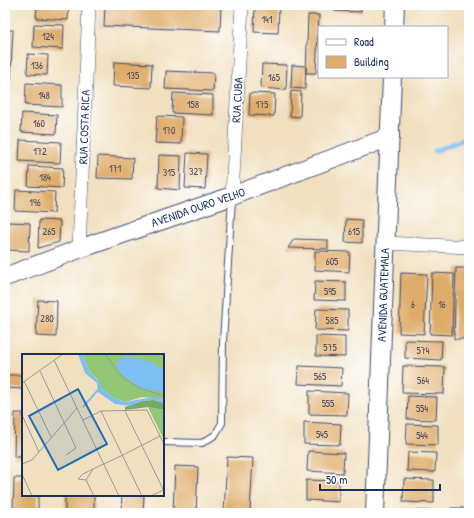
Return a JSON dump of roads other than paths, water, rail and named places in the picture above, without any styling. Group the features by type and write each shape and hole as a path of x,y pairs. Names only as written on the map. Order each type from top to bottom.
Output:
{"street":[{"name":"RUA COSTA RICA","path":"79,249 89,5"},
{"name":"RUA CUBA","path":"232,196 242,5"},
{"path":"394,26 395,5"},
{"name":"AVENIDA GUATEMALA","path":"375,513 392,78"},
{"name":"AVENIDA OURO VELHO","path":"5,277 79,249 232,196 390,137"},
{"path":"385,243 469,247"}],"lane":[{"path":"164,442 202,443 215,435 222,423 223,342 232,196"}],"waterway":[{"path":"435,151 469,137"}]}
